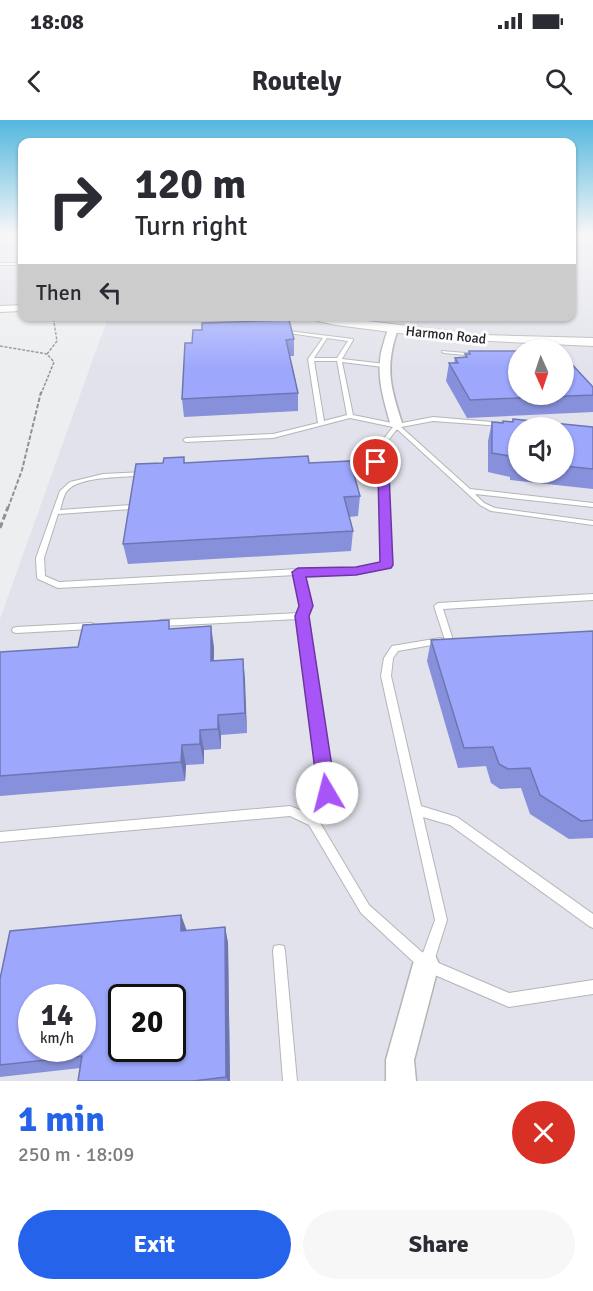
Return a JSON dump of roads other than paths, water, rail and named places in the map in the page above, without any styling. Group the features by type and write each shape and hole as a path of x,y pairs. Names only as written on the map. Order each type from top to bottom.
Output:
{"street":[{"path":"0,309 18,308"},
{"name":"Harmon Road","path":"336,321 508,343"},
{"path":"393,329 384,353 383,379 397,426"},
{"name":"Harmon Road","path":"574,343 593,342"},
{"path":"401,1081 399,1060 426,964"}],"lane":[{"path":"271,330 351,340 339,360 350,416"},
{"path":"321,423 310,359 326,337"},
{"path":"444,352 479,356"},
{"path":"310,359 383,364"},
{"path":"186,440 273,436 350,416 397,426 433,418 508,425"},
{"path":"376,462 384,442 397,426"},
{"path":"397,426 493,510 593,523"},
{"path":"329,464 376,462"},
{"path":"151,474 103,476 72,483 62,492 40,558 41,577 58,585 356,571 386,565 383,473 376,462"},
{"path":"468,490 593,505"},
{"path":"55,512 130,507"},
{"path":"298,572 306,606 302,616 327,793 314,821"},
{"path":"426,964 441,920 386,676 389,658 395,648 419,642 454,640 438,606 593,597"},
{"path":"147,624 302,616"},
{"path":"16,630 100,626"},
{"path":"0,837 290,810 314,821 365,909 426,964 509,1000 593,987"},
{"path":"416,810 453,821 593,922"},
{"path":"279,951 290,1081"}]}
